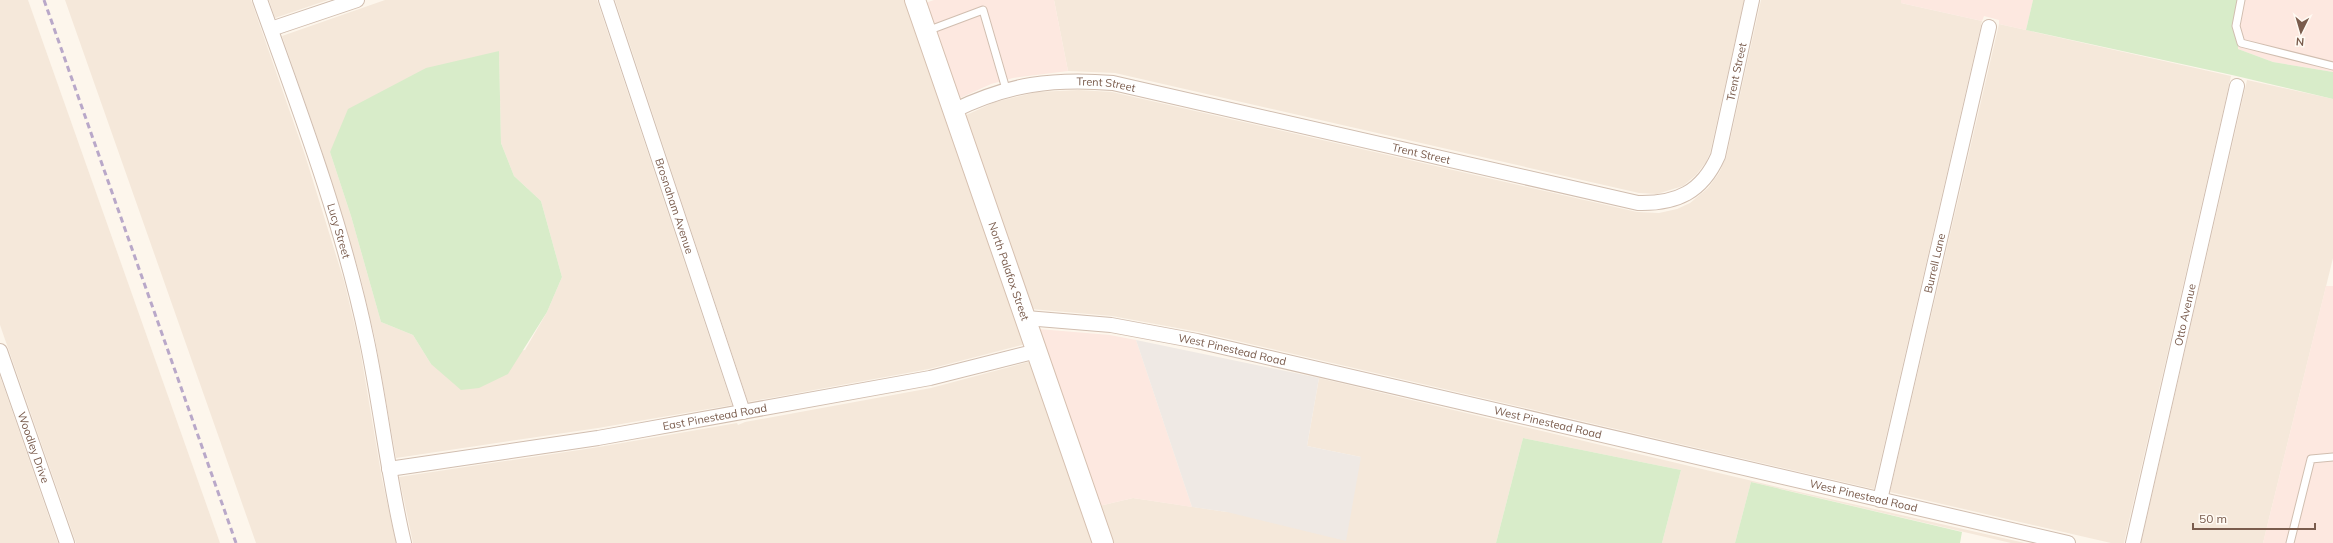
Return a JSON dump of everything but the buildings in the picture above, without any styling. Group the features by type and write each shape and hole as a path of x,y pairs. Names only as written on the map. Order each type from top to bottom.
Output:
{"main road":[{"name":"North Palafox Street","path":"914,0 1026,318 1103,543"}],"street":[{"name":"Lucy Street","path":"260,0 313,151 352,278 367,341 389,469 404,543"},
{"path":"271,29 357,0"},
{"name":"Brosnaham Avenue","path":"606,0 743,412"},
{"name":"Trent Street","path":"953,111 1006,89 1058,81 1114,83 1638,203 1657,204 1676,199 1687,194 1702,182 1713,167 1718,156 1752,0"},
{"name":"Burrell Lane","path":"1880,500 1989,28"},
{"name":"Otto Avenue","path":"2133,543 2237,86"},
{"name":"West Pinestead Road","path":"1026,318 1111,325 1197,341 2068,543"},
{"name":"East Pinestead Road","path":"389,469 598,438 930,378 1037,350"},
{"name":"Woodley Drive","path":"0,351 67,543"}],"lane":[{"path":"2241,0 2236,26 2241,43 2333,66"},
{"path":"925,32 983,10 1006,89"},
{"path":"2290,543 2311,459 2333,457"}],"shaded area":[{"path":"0,0 28,0 220,543 76,543 0,325"},
{"path":"65,0 251,0 305,155 344,281 359,343 382,479 396,543 256,543"},
{"path":"269,0 328,0 275,18"},
{"path":"385,0 597,0 732,405 598,428 396,458 375,339 360,275 321,148 282,36","holes":["499,51 501,143 514,176 541,201 562,277 547,312 525,350 431,364 413,335 381,322 351,216 330,152"]},
{"path":"615,0 906,0 1017,320 1017,327 1020,327 1026,344 929,369 748,402"},
{"path":"934,0 1054,0 1068,71 1013,78 991,84 958,99 925,3"},
{"path":"1054,0 1744,0 1710,153 1706,162 1696,175 1683,186 1657,194 1639,193 1115,73 1068,71"},
{"path":"1761,0 1901,0 1901,3 1982,21 1874,489 1199,332 1112,316 1031,309 964,116 995,102 1037,92 1079,90 1112,92 1637,212 1659,213 1677,209 1690,203 1708,188 1719,173 1726,158"},
{"path":"1901,0 2033,0 2026,30 1999,24 1999,20 1984,16 1982,21 1901,3"},
{"path":"2241,0 2333,0 2333,72 2273,62 2238,49"},
{"path":"1999,24 2231,76 2124,543 2111,543 1890,492"},
{"path":"2247,80 2333,99 2333,258 2263,543 2141,543"},
{"path":"2326,286 2333,286 2333,543 2263,543"},
{"path":"1038,329 1110,335 1136,340 1192,507 1133,498 1099,506"},
{"path":"1136,340 1319,378 1307,446 1361,457 1346,541 1227,512 1192,507"},
{"path":"1032,361 1094,543 413,543 399,477 599,447 737,423 738,425 745,422 931,388"},
{"path":"0,376 58,543 0,543"},
{"path":"1319,378 1782,488 2025,543 2011,543 1751,482 1735,543 1662,543 1681,470 1523,438 1496,543 1112,543 1099,506 1133,498 1227,512 1361,457 1307,446"}],"green space":[{"path":"2033,0 2241,0 2238,49 2273,62 2333,72 2333,99 2232,75 2026,30"},
{"path":"499,51 501,143 514,176 541,201 562,277 547,312 508,374 479,388 461,390 431,364 413,335 381,322 351,216 330,152 348,109 426,68"},
{"path":"1523,438 1681,470 1662,543 1496,543"},
{"path":"1751,482 1962,532 1960,543 1735,543"}],"railway":[{"path":"44,0 236,543"}]}
